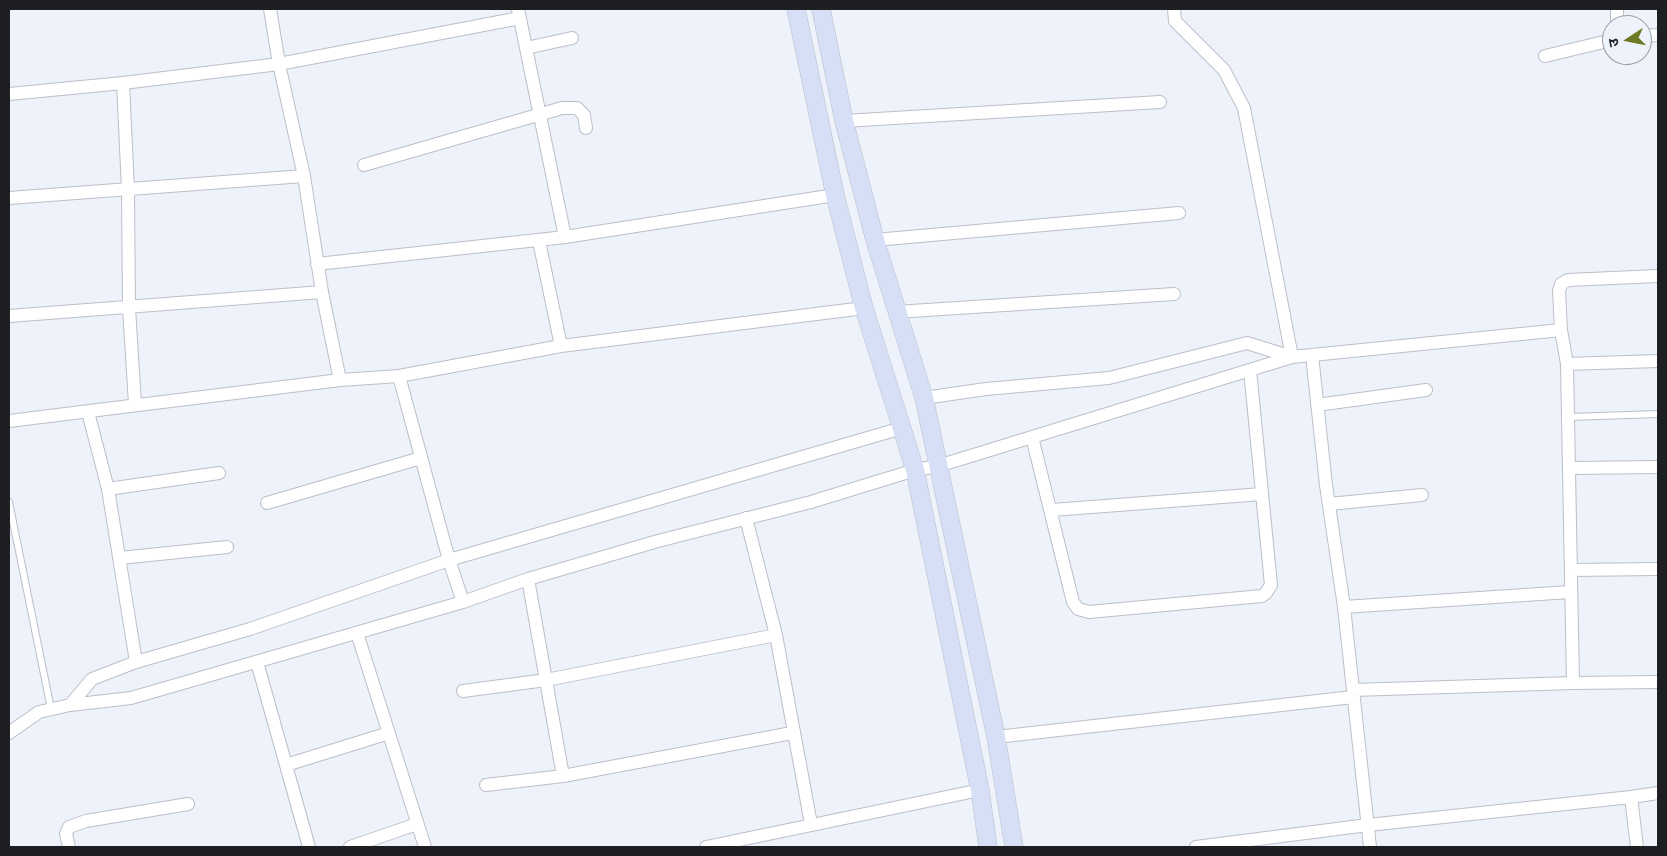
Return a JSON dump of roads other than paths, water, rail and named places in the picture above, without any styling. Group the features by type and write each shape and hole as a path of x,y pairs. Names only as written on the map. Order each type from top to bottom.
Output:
{"street":[{"path":"270,9 279,64 304,176 317,264 340,380"},
{"path":"796,9 835,195 864,308 915,470 980,790 988,847"},
{"path":"821,9 844,121 875,240 924,398 996,737 1014,847"},
{"path":"1174,9 1175,21 1224,70 1244,108 1292,357"},
{"path":"9,94 123,83 279,64 519,14 565,237"},
{"path":"526,48 572,38"},
{"path":"1545,56 1602,42"},
{"path":"123,83 128,190 129,308 135,404"},
{"path":"844,121 1160,102"},
{"path":"364,165 562,108 577,108 584,115 586,128"},
{"path":"9,198 304,176"},
{"path":"317,264 539,241 835,195"},
{"path":"875,240 1179,213"},
{"path":"539,241 561,346"},
{"path":"1573,683 1570,592 1571,468 1567,364 1561,330 1559,291 1561,284 1576,279 1658,276"},
{"path":"9,316 322,292"},
{"path":"896,312 1174,294"},
{"path":"9,421 340,380 399,376 561,346 864,308"},
{"path":"9,733 39,712 70,705 131,698 463,602 528,579 746,518 811,502 915,470 938,466 1292,357 1561,330"},
{"path":"924,398 986,389 1109,378 1247,344 1292,357"},
{"path":"1312,355 1329,504 1344,607 1370,847"},
{"path":"1567,364 1658,361"},
{"path":"1032,437 1052,510 1073,602 1078,609 1089,612 1266,593 1271,585 1250,370"},
{"path":"399,376 448,560 463,602"},
{"path":"1317,404 1426,390"},
{"path":"88,412 108,489 136,662"},
{"path":"70,705 92,679 136,662 250,629 448,560 902,428"},
{"path":"267,503 421,458"},
{"path":"1571,468 1658,467"},
{"path":"108,489 219,472"},
{"path":"1052,510 1262,494"},
{"path":"1329,504 1422,495"},
{"path":"746,518 776,635 792,733 811,824"},
{"path":"120,558 228,547"},
{"path":"1571,570 1658,569"},
{"path":"528,579 563,776"},
{"path":"1344,607 1570,592"},
{"path":"357,633 425,847"},
{"path":"463,690 546,680 776,635"},
{"path":"257,662 309,847"},
{"path":"996,737 1353,694 1573,683 1658,682"},
{"path":"286,765 389,733"},
{"path":"486,785 563,776 792,733"},
{"path":"706,847 980,790"},
{"path":"1196,847 1658,793"},
{"path":"1631,797 1637,847"},
{"path":"69,847 66,834 69,827 86,821 188,804"},
{"path":"350,847 417,824"}],"lane":[{"path":"1569,417 1658,414"},
{"path":"9,502 51,709"}]}
